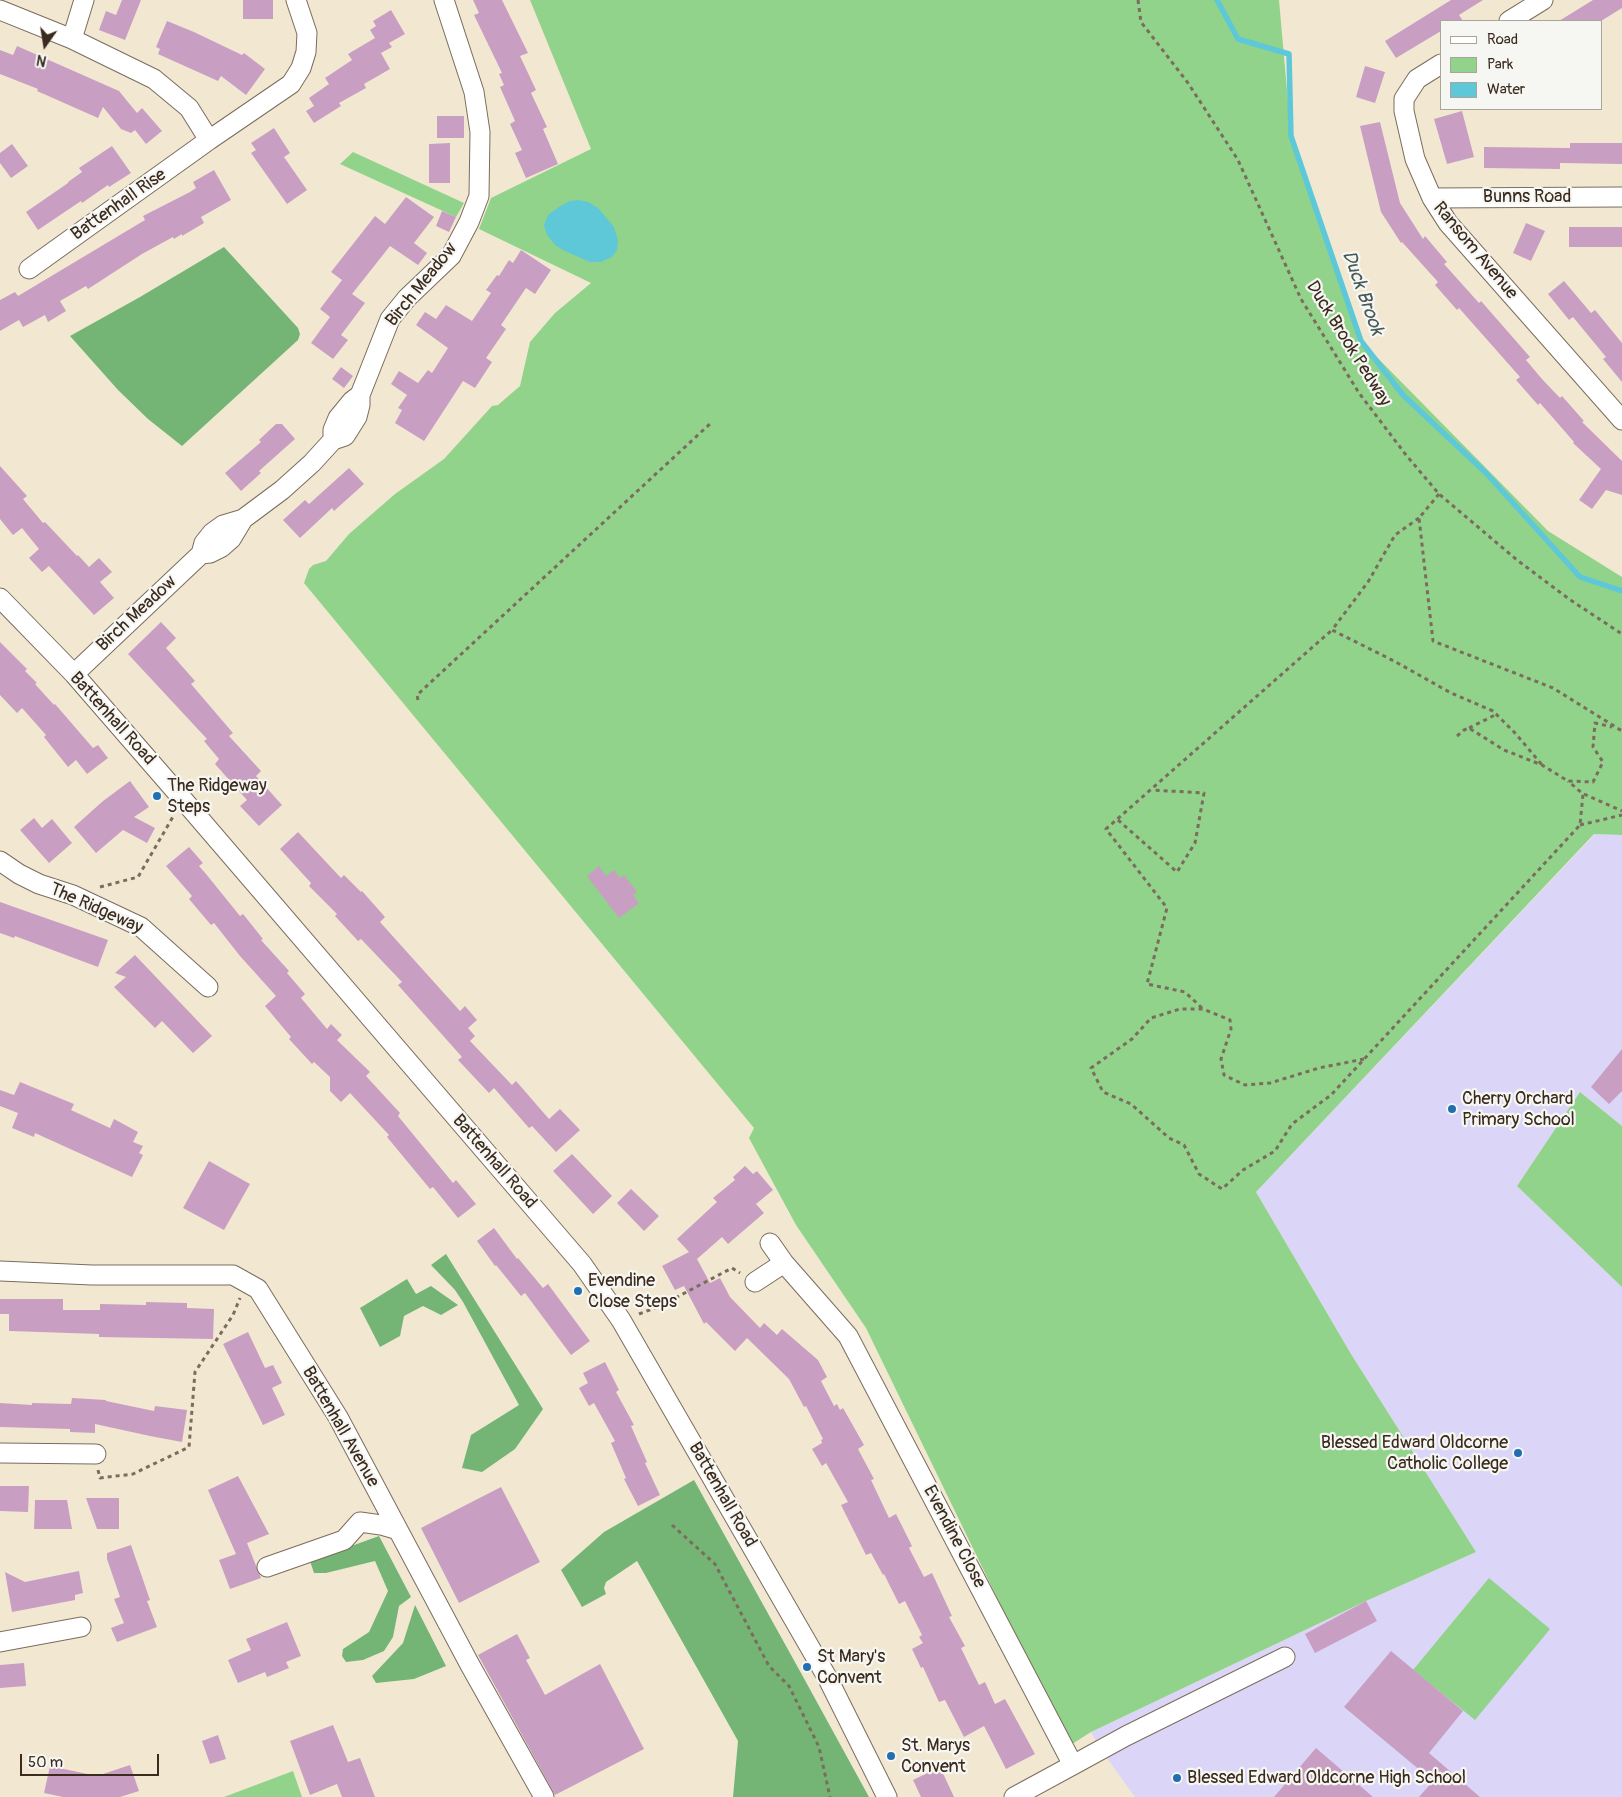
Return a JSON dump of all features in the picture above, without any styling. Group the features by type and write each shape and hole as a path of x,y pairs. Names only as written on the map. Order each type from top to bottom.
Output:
{"street":[{"path":"72,39 84,0"},
{"name":"Battenhall Rise","path":"29,269 209,140 291,84 301,68 306,52 306,33 296,0"},
{"name":"Birch Meadow","path":"74,674 201,554 204,543 212,533 223,525 242,519 282,490 312,463 333,440 333,430 338,418 352,401 360,395 390,319 408,298 451,256 469,222 479,196 480,132 474,92 444,0"},
{"path":"1511,20 1543,0"},
{"path":"0,10 72,39 154,80 189,108 209,140"},
{"name":"Ransom Avenue","path":"1440,65 1416,79 1404,99 1404,111 1415,159 1432,198 1448,223 1622,420"},
{"name":"Bunns Road","path":"1432,198 1622,197"},
{"name":"Battenhall Road","path":"0,598 74,674 582,1264 621,1320 826,1677 888,1797"},
{"name":"The Ridgeway","path":"0,861 19,874 39,884 73,895 141,926 208,987"},
{"name":"Evendine Close","path":"770,1243 848,1336 1074,1765"},
{"path":"755,1282 784,1262"},
{"name":"Battenhall Avenue","path":"0,1272 92,1275 233,1275 258,1289 338,1417 470,1665 544,1797"},
{"path":"0,1453 96,1454"},
{"path":"267,1567 344,1540 360,1522 398,1530"},
{"path":"0,1642 82,1627"},
{"path":"1014,1797 1285,1657"}],"path":[{"name":"Duck Brook Pedway","path":"1138,0 1141,22 1188,83 1238,160 1307,308 1359,393 1406,455 1439,494 1517,560 1569,599 1622,634"},
{"path":"418,700 417,695 712,422"},
{"path":"1364,1059 1319,1068 1270,1083 1245,1085 1224,1075 1221,1059 1232,1029 1230,1020 1203,1009 1185,992 1147,984 1167,908 1106,830 1332,630 1368,582 1395,535 1419,518 1439,494"},
{"path":"1419,518 1433,641 1553,688 1622,731"},
{"path":"1332,630 1394,661 1451,693 1493,711 1516,734 1542,765"},
{"path":"1457,736 1464,730 1497,714"},
{"path":"1568,781 1593,782 1603,762 1593,746 1595,724 1614,727"},
{"path":"1469,728 1504,750 1542,765 1568,781 1584,794 1622,810"},
{"path":"1118,820 1177,872 1196,843 1204,792 1151,790"},
{"path":"1580,825 1584,794"},
{"path":"73,895 138,877 176,813 186,803"},
{"path":"1203,1009 1180,1009 1151,1018 1132,1039 1091,1068 1103,1092 1131,1104 1169,1138 1184,1145 1199,1174 1222,1189 1243,1170 1275,1152 1292,1124 1331,1095 1580,825 1622,815"},
{"path":"621,1320 660,1306 732,1268 755,1282"},
{"path":"96,1454 100,1478 133,1474 189,1447 195,1372 234,1315 241,1296 258,1289"},
{"path":"672,1525 715,1564 768,1666 789,1686 819,1747 830,1797"}],"shaded area":[{"name":"Blessed Edward Oldcorne Catholic College","path":"1595,834 1622,835 1622,1126 1580,1092 1517,1186 1622,1287 1622,1797 1135,1797 1101,1750 1091,1732 1366,1601 1476,1552 1351,1354 1256,1192"}],"green space":[{"path":"530,0 1279,0 1291,136 1361,341 1548,531 1622,577 1622,835 1594,834 1256,1192 1351,1354 1476,1552 1366,1601 1091,1732 1069,1746 866,1328 796,1225 749,1138 754,1128 304,583 309,569 313,565 326,561 349,534 395,494 444,459 492,406 498,405 520,386 530,342 555,313 591,283 479,229 491,198 591,149"},
{"path":"353,152 464,203 456,217 340,164"},
{"path":"224,247 298,328 300,334 298,340 182,446 148,419 118,390 70,336"},
{"path":"1580,1092 1622,1126 1622,1287 1517,1186"},
{"path":"446,1254 543,1409 515,1449 482,1472 462,1468 471,1435 519,1405 463,1302 455,1290 431,1265"},
{"path":"407,1279 416,1294 431,1286 458,1305 441,1315 423,1306 404,1316 400,1336 380,1347 360,1308"},
{"path":"694,1480 869,1797 733,1797 738,1741 637,1561 606,1582 604,1588 606,1594 582,1607 561,1570 604,1532"},
{"path":"379,1536 411,1597 399,1606 393,1637 384,1651 363,1660 346,1662 342,1656 343,1649 369,1632 388,1591 375,1561 326,1573 314,1573 310,1561"},
{"path":"1489,1578 1550,1629 1475,1720 1413,1670"},
{"path":"415,1605 446,1666 414,1679 376,1683 372,1676 403,1643"},
{"path":"293,1771 302,1797 224,1797"}],"water":[{"path":"570,201 588,202 598,208 614,227 618,240 617,250 612,257 601,262 590,262 556,246 547,235 544,225 548,215"}],"building":[{"path":"122,0 141,0 125,40 99,30 106,11 116,15"},
{"path":"243,0 273,0 273,19 243,19"},
{"path":"473,0 502,0 528,53 520,56 536,90 531,93 547,127 543,129 558,164 526,178 515,153 522,150 510,124 515,121 500,87 504,85 499,74 502,73 474,15 479,13"},
{"path":"1451,0 1483,0 1459,15 1462,20 1440,20 1440,32 1396,58 1385,41"},
{"path":"1593,0 1622,0 1622,8 1602,20 1561,20"},
{"path":"391,10 405,34 389,43 392,47 381,53 390,69 364,84 366,88 339,103 341,106 314,123 306,111 314,106 309,98 329,84 325,78 352,60 348,54 375,38 370,30 376,26 373,21"},
{"path":"167,21 242,55 244,53 265,69 246,95 221,76 218,81 158,54 160,49 156,47"},
{"path":"17,46 119,91 137,113 142,108 162,131 146,144 135,130 131,133 121,129 103,107 98,118 37,91 38,89 0,74 0,50 13,55"},
{"path":"1365,66 1385,72 1375,103 1356,97"},
{"path":"1462,111 1474,157 1447,164 1434,119"},
{"path":"437,116 464,116 464,138 437,138"},
{"path":"1380,122 1400,203 1423,239 1425,236 1447,262 1444,264 1479,303 1481,301 1530,357 1526,360 1542,379 1560,398 1562,396 1584,421 1582,422 1622,461 1622,495 1606,490 1592,509 1579,500 1601,469 1573,443 1540,403 1538,405 1516,380 1520,377 1459,308 1457,310 1435,285 1438,282 1401,243 1381,212 1360,126"},
{"path":"274,128 290,153 284,157 307,190 287,204 251,153 256,150 251,143"},
{"path":"450,143 450,183 429,183 429,144"},
{"path":"1570,143 1622,143 1622,164 1560,163 1560,169 1484,168 1484,147 1570,148"},
{"path":"12,144 28,166 11,178 0,163 0,153"},
{"path":"112,146 131,173 109,187 108,185 82,203 81,201 38,230 26,212 82,172 79,168"},
{"path":"214,170 231,200 201,217 204,223 182,236 182,234 174,239 173,237 142,254 88,289 86,286 60,301 66,311 48,322 45,315 23,327 19,320 0,331 0,300 15,292 18,296 145,220 143,216 190,192 196,188 193,182"},
{"path":"406,197 434,217 414,243 427,253 418,265 390,246 352,294 365,303 341,335 348,340 333,359 311,343 330,317 320,309 342,280 331,272 375,216 385,224"},
{"path":"442,211 456,217 449,232 436,226"},
{"path":"1526,223 1545,231 1531,261 1513,253"},
{"path":"1569,227 1622,227 1622,247 1569,247"},
{"path":"521,250 551,270 535,294 526,288 501,325 506,329 486,358 492,362 475,388 463,381 424,441 395,423 402,410 398,408 407,395 391,384 399,371 418,383 428,370 432,373 448,348 416,325 425,312 436,319 446,305 472,321 491,293 486,290 497,275 499,276 509,260 513,263"},
{"path":"1564,281 1591,313 1595,310 1622,343 1622,382 1603,359 1606,357 1573,317 1569,320 1548,294"},
{"path":"341,367 353,376 344,388 332,379"},
{"path":"276,424 282,424 295,439 259,471 261,473 241,491 225,473 261,442 259,440"},
{"path":"0,466 27,496 23,499 43,523 45,522 77,556 89,567 99,558 112,572 100,582 114,598 94,615 49,566 42,572 29,558 39,549 22,528 13,535 0,519"},
{"path":"349,468 364,484 334,511 332,508 300,538 283,520 305,500 309,504"},
{"path":"161,622 176,638 166,648 195,681 191,684 233,733 229,736 261,771 256,776 282,805 259,826 240,806 247,800 215,764 219,759 204,741 207,739 128,654"},
{"path":"0,642 27,669 25,671 37,683 35,684 93,748 98,745 108,758 87,774 76,760 68,767 44,737 46,735 22,708 17,713 0,695"},
{"path":"130,781 149,807 134,817 155,828 147,843 123,830 96,853 74,827 103,801"},
{"path":"34,818 42,828 52,819 72,843 49,863 20,830"},
{"path":"298,832 341,878 344,875 362,891 385,917 380,922 460,1011 465,1006 477,1020 468,1028 475,1036 470,1041 512,1085 516,1081 549,1119 560,1109 580,1130 556,1152 532,1126 529,1128 494,1088 489,1093 458,1060 462,1057 398,985 402,982 361,939 358,941 335,916 337,914 309,886 311,883 280,849"},
{"path":"189,847 203,863 199,866 240,916 243,914 263,939 261,940 289,971 287,973 305,994 301,998 327,1029 331,1024 342,1035 337,1040 370,1072 366,1076 400,1113 398,1116 453,1183 456,1180 476,1204 458,1218 433,1187 430,1189 387,1137 389,1135 350,1093 341,1102 330,1091 330,1077 314,1062 312,1064 289,1039 291,1037 265,1006 276,996 240,956 214,923 211,925 189,899 192,896 166,866"},
{"path":"599,866 606,876 614,870 620,878 624,875 637,892 633,895 639,903 619,918 587,876"},
{"path":"0,902 108,940 98,967 15,936 14,938 0,933"},
{"path":"135,955 212,1036 193,1053 162,1021 155,1028 114,987 126,977 115,973"},
{"path":"1622,1049 1622,1091 1609,1104 1591,1087"},
{"path":"20,1082 74,1104 71,1110 110,1128 114,1119 138,1132 133,1142 143,1146 139,1153 143,1155 132,1177 35,1133 34,1137 12,1128 18,1113 0,1106 0,1090 14,1095"},
{"path":"572,1154 612,1196 593,1214 553,1171"},
{"path":"209,1161 250,1184 224,1230 183,1208"},
{"path":"745,1166 753,1174 757,1171 773,1190 756,1204 764,1213 728,1244 722,1237 697,1259 710,1283 720,1278 730,1297 760,1328 764,1323 777,1335 782,1329 818,1360 827,1377 821,1381 834,1406 837,1404 840,1410 843,1408 864,1445 858,1449 874,1479 871,1480 889,1518 896,1514 912,1546 909,1548 924,1577 932,1573 952,1616 949,1617 965,1646 961,1648 979,1685 985,1682 995,1704 1005,1699 1035,1754 1006,1769 984,1726 964,1737 945,1700 939,1702 923,1667 921,1668 912,1649 923,1643 919,1637 922,1635 905,1601 899,1604 871,1553 866,1555 841,1505 848,1502 826,1463 822,1466 812,1449 822,1443 821,1440 823,1439 789,1379 747,1338 735,1351 706,1322 704,1324 684,1286 675,1290 662,1266 689,1252 677,1239 717,1202 713,1198 735,1180 733,1177"},
{"path":"631,1189 659,1216 644,1231 617,1203"},
{"path":"494,1228 517,1259 543,1288 548,1284 590,1341 571,1355 525,1293 521,1296 495,1266 477,1241"},
{"path":"0,1299 63,1299 63,1310 100,1310 100,1304 146,1305 146,1302 187,1303 187,1308 214,1309 213,1339 99,1337 99,1334 9,1331 9,1314 0,1314"},
{"path":"248,1332 265,1368 273,1365 282,1383 272,1388 285,1415 263,1425 223,1344"},
{"path":"605,1362 619,1390 616,1392 634,1425 631,1426 660,1495 638,1506 624,1479 626,1478 611,1443 615,1441 594,1403 589,1406 579,1388 588,1383 583,1373"},
{"path":"72,1398 106,1400 154,1411 155,1406 187,1410 182,1442 95,1424 95,1433 70,1432 70,1429 0,1427 0,1403 32,1405 32,1403 71,1404"},
{"path":"238,1476 269,1534 247,1543 261,1578 230,1589 219,1560 236,1554 208,1490"},
{"path":"0,1486 29,1486 28,1512 0,1511"},
{"path":"501,1487 540,1562 459,1603 421,1528"},
{"path":"86,1498 119,1498 119,1529 97,1529"},
{"path":"35,1500 67,1500 72,1529 34,1529"},
{"path":"131,1545 150,1600 147,1601 157,1627 117,1642 111,1628 124,1623 114,1599 120,1597 107,1559 107,1553"},
{"path":"79,1571 83,1593 75,1595 75,1600 12,1612 5,1572 25,1582"},
{"path":"1366,1601 1377,1621 1315,1653 1305,1634"},
{"path":"287,1622 301,1656 286,1662 289,1668 267,1677 265,1672 238,1683 228,1660 251,1650 246,1639"},
{"path":"517,1634 530,1658 526,1660 545,1695 600,1664 644,1749 555,1795 478,1655"},
{"path":"1391,1651 1463,1711 1429,1753 1480,1797 1419,1797 1433,1781 1344,1707"},
{"path":"24,1663 26,1686 0,1688 0,1665"},
{"path":"333,1725 348,1762 360,1758 375,1797 342,1797 337,1784 310,1795 290,1741"},
{"path":"218,1735 226,1759 210,1764 202,1741"},
{"path":"1316,1748 1373,1797 1274,1797"},
{"path":"130,1765 139,1791 120,1797 63,1797 44,1793 50,1766 97,1776"},
{"path":"940,1767 954,1797 921,1797 913,1780"}],"waterway":[{"name":"Duck Brook","path":"1217,0 1238,39 1289,54 1291,136 1361,341 1403,395 1486,473 1580,577 1622,591"}],"place":[{"name":"The Ridgeway Steps","path":"157,796"},
{"name":"Cherry Orchard Primary School","path":"1452,1109"},
{"name":"Evendine Close Steps","path":"578,1291"},
{"name":"Blessed Edward Oldcorne Catholic College","path":"1518,1453"},
{"name":"St Mary's Convent","path":"807,1667"},
{"name":"St. Marys Convent","path":"891,1756"},
{"name":"Blessed Edward Oldcorne High School","path":"1177,1778"}]}
